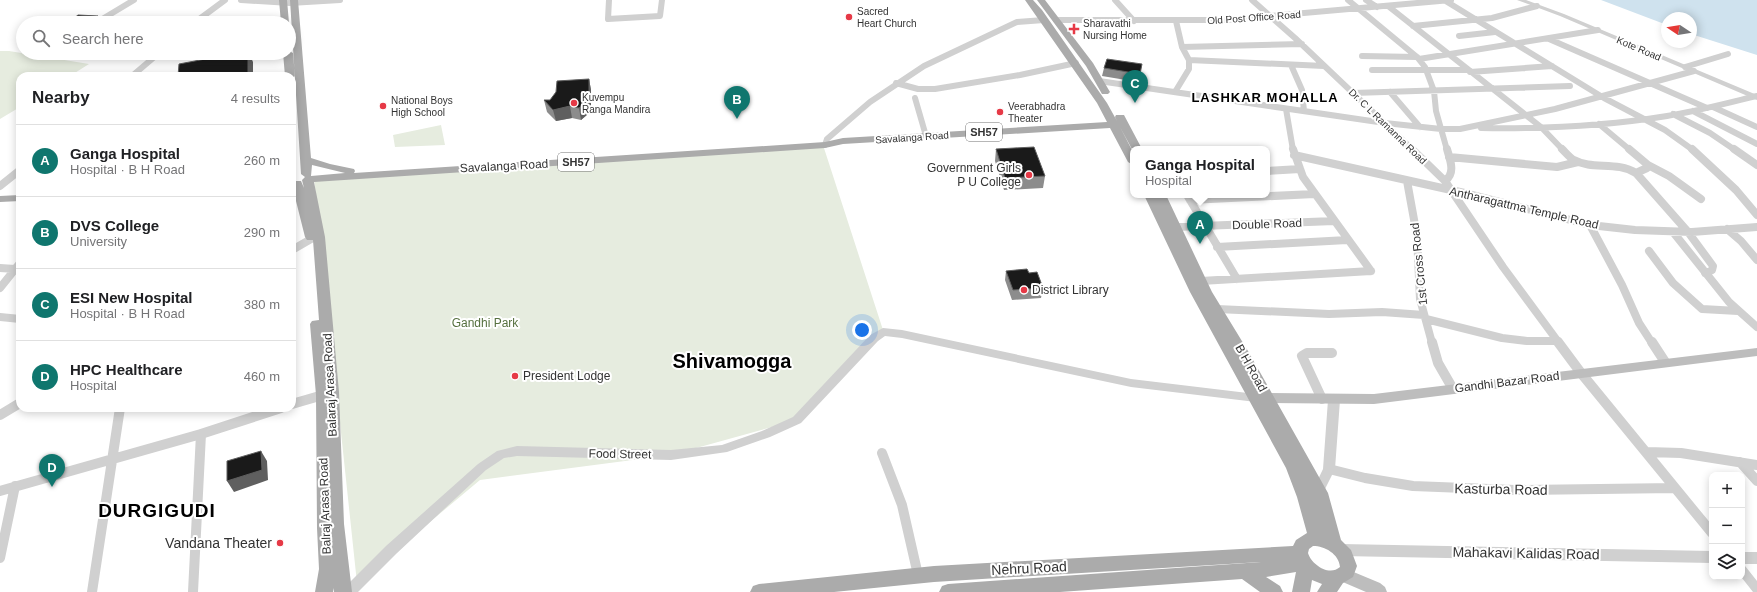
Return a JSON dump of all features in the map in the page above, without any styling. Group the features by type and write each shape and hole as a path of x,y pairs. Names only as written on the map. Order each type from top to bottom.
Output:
{"main road":[{"path":"1029,0 1076,64 1102,103 1135,146"},
{"path":"1041,0 1090,65 1119,125 1130,154"},
{"path":"283,1 284,16"},
{"path":"294,2 295,16"},
{"path":"296,28 306,160 300,181"},
{"path":"289,60 290,72"},
{"name":"Savalanga Road","path":"300,181 351,171 1119,125"},
{"path":"296,136 300,181"},
{"name":"Savalanga Road","path":"300,181 826,142"},
{"path":"306,160 351,171"},
{"name":"Balraj Arasa Road","path":"300,181 315,238 323,395 325,528 328,569 324,592"},
{"path":"0,192 16,191"},
{"path":"0,199 16,198"},
{"path":"1151,198 1196,292 1262,398 1294,468 1305,497 1317,538"},
{"name":"B H Road","path":"1162,198 1201,281 1217,309 1262,398 1319,490 1337,547"},
{"name":"Balaraj Arasa Road","path":"315,238 332,392 336,524 339,565 343,592"},
{"name":"Gandhi Bazar Road","path":"1262,398 1374,399 1665,362 1757,352"},
{"path":"1301,592 1302,561 1300,547 1303,542 1309,539 1317,538 1337,547 1348,563 1348,570 1326,592"},
{"path":"1302,561 1321,576 1329,578 1341,576 1374,590"},
{"name":"Nehru Road","path":"759,592 918,575 1302,561"},
{"name":"Nehru Road","path":"948,592 1245,572 1302,561"},
{"path":"1245,572 1274,592"}],"street":[{"path":"107,16 134,0"},
{"path":"203,16 225,0"},
{"path":"241,0 260,2 340,0"},
{"path":"609,0 608,19 660,16 662,0"},
{"path":"1115,0 1134,20"},
{"name":"Dr. C L Ramanna Road","path":"1252,0 1302,44 1445,181 1503,267 1581,373 1709,529"},
{"path":"1348,0 1361,9 1418,58 1427,71 1434,91 1436,111 1452,167 1451,175 1449,179 1445,181"},
{"path":"1366,0 1377,7"},
{"path":"1446,0 1515,44 1602,96 1665,130 1689,146 1736,190 1757,215"},
{"name":"Old Post Office Road","path":"1056,20 1176,21 1270,17 1446,0"},
{"name":"Kote Road","path":"1520,0 1529,3 1539,3 1598,30 1756,97"},
{"path":"1413,26 1477,21 1519,13 1539,3"},
{"path":"1388,6 1541,127 1572,160 1628,168 1636,173 1688,232 1713,266 1712,270 1705,273"},
{"path":"826,142 870,102 896,83 924,66 1039,12"},
{"path":"1017,22 1044,20"},
{"path":"1175,92 1189,69 1189,60 1182,47 1176,21"},
{"path":"1362,56 1418,58 1449,55 1598,30"},
{"path":"1459,36 1496,32"},
{"path":"1549,39 1757,127"},
{"path":"1182,47 1302,44"},
{"path":"1685,67 1728,54"},
{"path":"137,72 151,60"},
{"path":"1189,60 1324,66"},
{"path":"896,83 918,89 935,89 1076,64"},
{"path":"1291,65 1302,90 1304,111"},
{"path":"1372,70 1469,71 1552,66"},
{"path":"1466,128 1602,96 1694,71"},
{"path":"1098,81 1385,123 1442,129 1599,124 1693,111 1756,97"},
{"path":"1353,93 1570,86"},
{"path":"1390,92 1420,127"},
{"path":"915,98 926,136"},
{"path":"1201,281 1371,271 1314,194 1300,169 1294,155 1286,109"},
{"path":"1693,111 1757,144"},
{"path":"1673,114 1710,133 1757,164"},
{"path":"1599,124 1648,165 1669,176 1701,199"},
{"name":"Antharagattma Temple Road","path":"1294,155 1451,190 1590,225 1673,232 1757,226"},
{"path":"1449,157 1557,167 1578,162"},
{"path":"1636,173 1647,168 1648,165"},
{"path":"1270,171 1300,169"},
{"path":"0,186 16,173"},
{"name":"1st Cross Road","path":"1407,181 1417,236 1418,285 1420,299 1438,363 1454,389"},
{"path":"1270,195 1314,194"},
{"path":"1190,198 1236,279"},
{"name":"Double Road","path":"1176,227 1334,221"},
{"path":"1590,225 1622,285 1639,323 1665,362"},
{"path":"1727,229 1741,241 1757,260"},
{"path":"1673,232 1705,273 1738,311 1757,327"},
{"path":"296,248 315,238"},
{"path":"1217,247 1347,240"},
{"path":"1648,251 1673,283 1702,309 1738,311"},
{"path":"0,268 16,266"},
{"path":"0,288 16,268"},
{"path":"1217,309 1329,314 1382,312 1425,317 1502,338 1527,341 1558,341"},
{"path":"0,317 16,319"},
{"name":"Food Street","path":"349,592 391,550 482,467 500,454 517,451 670,455 723,449 766,434 797,420 874,338 883,332 902,334 1131,383 1262,398"},
{"path":"1319,490 1329,469 1328,399 1302,356 1306,353 1332,353"},
{"path":"296,403 323,395"},
{"path":"0,415 16,405"},
{"path":"92,592 119,412"},
{"path":"0,491 201,434 269,412"},
{"path":"193,592 201,434"},
{"path":"1647,452 1681,453 1757,465"},
{"path":"882,453 902,505 918,575"},
{"path":"1740,462 1757,481"},
{"name":"Kasturba Road","path":"1329,469 1365,478 1413,486 1515,490 1675,488"},
{"path":"0,558 15,486"},
{"name":"Mahakavi Kalidas Road","path":"1337,547 1709,557"},
{"path":"1745,558 1757,558"},
{"path":"1745,574 1757,588"}],"green space":[{"path":"0,51 16,52 16,60 64,60 89,64 76,72 16,72 16,109 0,119"},
{"path":"441,125 445,145 395,147 393,135"},
{"name":"Gandhi Park","path":"823,145 883,330 797,420 671,455 480,480 357,583 314,178"}],"water":[{"path":"1601,0 1757,0 1757,55 1697,36 1697,12 1661,12 1661,23"}],"building":[{"path":"78,15 98,16 77,16"},
{"path":"1107,59 1142,64 1140,74 1104,68"},
{"path":"200,60 248,60 248,72 178,72 179,64"},
{"path":"589,79 589,102 579,108 570,106 553,110 544,100 550,100 556,92 557,81"},
{"path":"1034,147 1045,176 1005,178 996,149"},
{"path":"1027,269 1029,273 1037,272 1043,288 1013,290 1006,271"},
{"path":"261,451 262,470 227,481 227,461"}],"place":[{"name":"Sacred Heart Church","path":"849,17"},
{"name":"Sharavathi Nursing Home","path":"1074,29"},
{"name":"Kuvempu Ranga Mandira","path":"574,103"},
{"name":"ESI New Hospital","path":"1135,103"},
{"name":"National Boys High School","path":"383,106"},
{"name":"Veerabhadra Theater","path":"1000,112"},
{"name":"DVS College","path":"737,119"},
{"name":"Government Girls P U College","path":"1029,175"},
{"name":"Ganga Hospital","path":"1200,244"},
{"name":"District Library","path":"1024,290"},
{"name":"President Lodge","path":"515,376"},
{"name":"HPC Healthcare","path":"52,487"},
{"name":"Vandana Theater","path":"280,543"}],"district":[{"name":"LASHKAR MOHALLA","path":"1265,97"},
{"name":"Shivamogga","path":"732,361"},
{"name":"DURGIGUDI","path":"157,510"}]}
